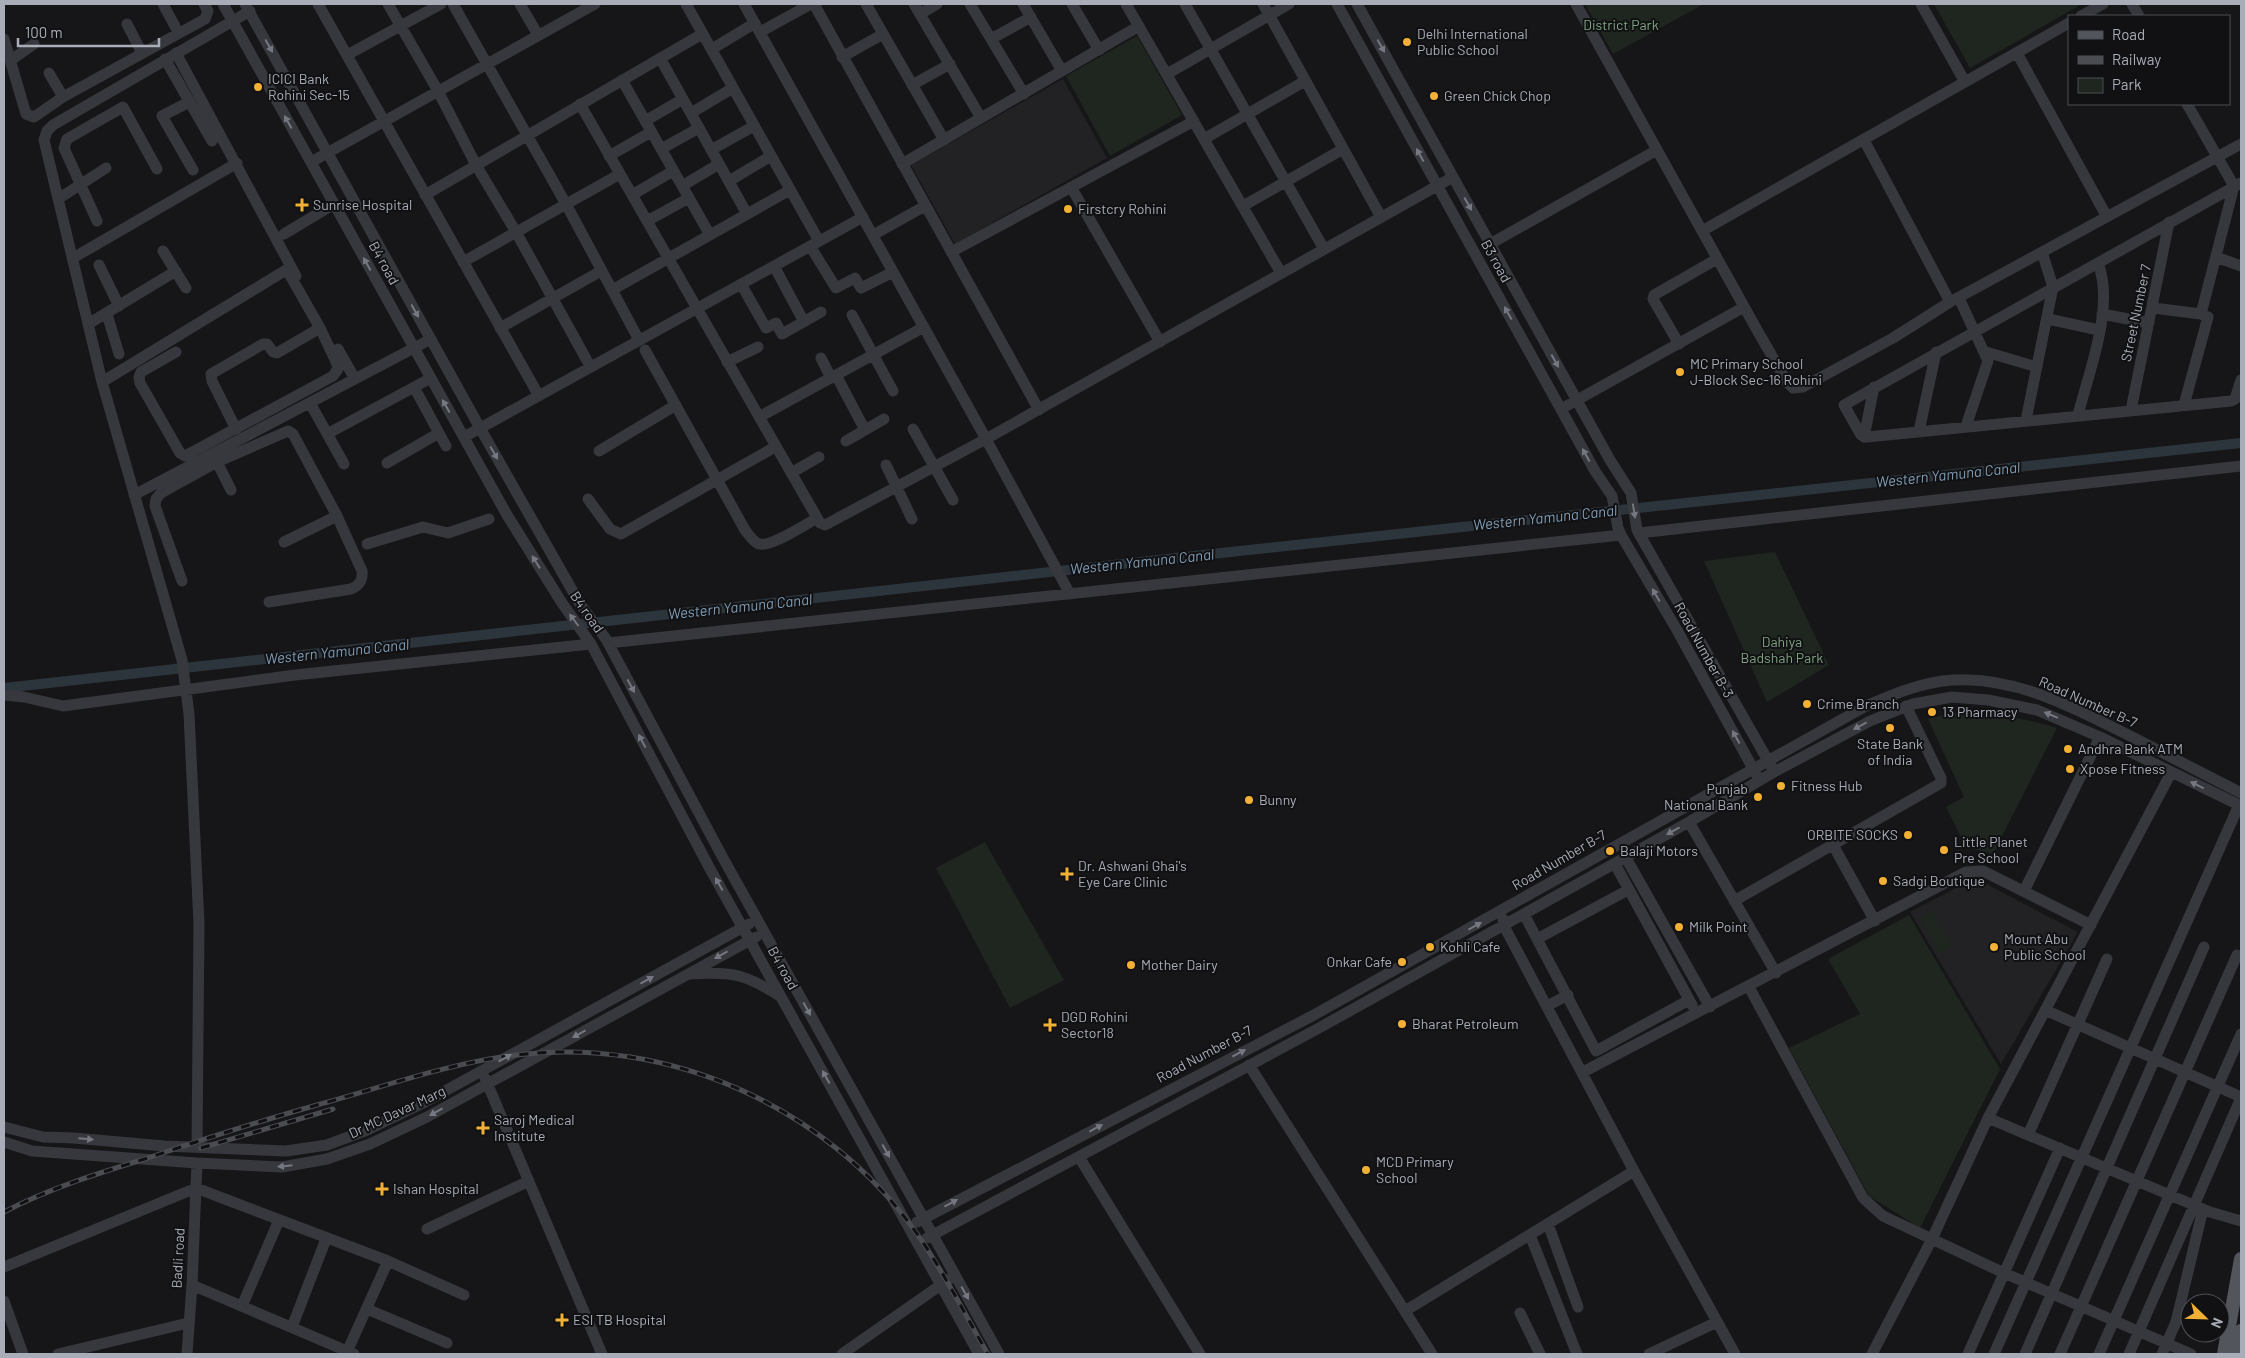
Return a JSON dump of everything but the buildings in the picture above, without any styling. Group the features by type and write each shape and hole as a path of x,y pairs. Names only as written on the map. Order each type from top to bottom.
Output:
{"main road":[{"path":"2224,1354 2241,1259"},
{"path":"2237,1354 2241,1332"}],"street":[{"path":"163,4 178,32"},
{"path":"4,38 26,114 29,117 34,117 63,98 178,32 205,19 208,11 204,4"},
{"name":"B4 road","path":"223,4 507,515 562,603 589,640 750,940 979,1354"},
{"path":"318,4 538,396"},
{"path":"388,4 438,91 476,165 516,232 551,299 590,366"},
{"path":"347,55 441,4"},
{"path":"453,4 566,204 601,271 745,530 754,542 761,544 773,542 817,518"},
{"path":"520,4 538,36"},
{"path":"311,162 592,4"},
{"path":"686,4 790,190 836,288 854,278 861,288 893,272"},
{"path":"744,4 1068,589"},
{"path":"712,49 813,4 1039,410"},
{"path":"866,4 944,140"},
{"path":"937,4 917,9 981,118"},
{"path":"970,4 1024,94"},
{"path":"1023,4 1062,71"},
{"path":"1072,4 1099,50"},
{"path":"1126,4 1282,273"},
{"path":"1185,4 1248,114 1284,182 1324,249"},
{"path":"1263,4 1381,217"},
{"path":"1166,74 1289,4"},
{"name":"B3 road","path":"1336,4 1595,471 1612,496 1620,532"},
{"name":"B3 road","path":"1357,4 1577,400 1631,493 1638,531"},
{"path":"1576,4 1787,382 1790,386 1798,388 1893,338 1955,300 2241,144"},
{"path":"1921,4 1965,82"},
{"path":"2083,15 2103,4"},
{"path":"2132,4 2138,15"},
{"path":"197,1147 199,924 188,714 182,660 102,382 44,140 47,131 110,90 232,21 248,8"},
{"name":"B4 road","path":"248,8 480,428 580,604 607,641 765,933 999,1354"},
{"path":"991,39 1031,17"},
{"path":"127,24 142,53"},
{"path":"1702,231 2068,24"},
{"path":"902,164 1139,26"},
{"path":"425,195 702,34"},
{"path":"842,57 883,34"},
{"path":"10,60 34,44"},
{"path":"134,495 336,374 337,364 237,164 176,53"},
{"path":"2017,53 2107,217"},
{"path":"660,58 747,214"},
{"path":"165,59 212,141"},
{"path":"912,85 950,64"},
{"path":"49,73 63,98"},
{"path":"102,76 110,90"},
{"path":"622,80 710,235"},
{"path":"1204,139 1306,81"},
{"path":"691,113 733,88"},
{"path":"645,121 683,99"},
{"path":"189,102 162,116 193,170"},
{"path":"580,104 775,447 820,523 825,525 1039,410 1453,177"},
{"path":"2188,105 2216,157 2238,184"},
{"path":"97,220 64,148 64,142 123,107 157,169"},
{"path":"951,252 1194,121"},
{"path":"711,150 754,126"},
{"path":"661,149 699,128"},
{"path":"609,156 651,132"},
{"path":"1864,140 1986,352 1986,367 1966,426"},
{"path":"1242,206 1343,149"},
{"path":"1490,244 1657,150"},
{"path":"729,181 771,156"},
{"path":"73,258 237,164"},
{"path":"682,186 719,164"},
{"path":"58,199 106,168"},
{"path":"632,195 673,171"},
{"path":"463,262 620,174"},
{"path":"1864,437 1844,405 2238,184"},
{"path":"2201,314 2238,184"},
{"path":"1071,187 1160,342"},
{"path":"612,290 790,190"},
{"path":"647,221 689,198"},
{"path":"284,234 334,204"},
{"path":"873,234 925,206"},
{"path":"464,437 590,366 642,345 697,308 863,217"},
{"name":"Street Number 7","path":"2131,410 2169,222"},
{"path":"163,251 186,288"},
{"path":"2026,420 2054,287 2042,252"},
{"path":"2216,258 2241,266"},
{"path":"1679,344 1653,299 1654,295 1717,259"},
{"path":"2078,415 2102,314 2104,282 2098,263"},
{"path":"99,265 119,306"},
{"path":"774,266 804,322"},
{"path":"289,268 355,379"},
{"path":"102,382 289,268"},
{"path":"88,324 176,271"},
{"path":"500,328 601,271"},
{"path":"741,284 766,328 776,323 782,334 821,312"},
{"path":"1561,409 1744,307"},
{"path":"2152,308 2207,316 2208,320 2184,405"},
{"path":"106,314 119,354"},
{"path":"2102,314 2149,324"},
{"path":"852,316 892,391"},
{"path":"2048,319 2099,330"},
{"path":"759,417 924,327"},
{"path":"238,433 212,381 211,374 263,344 267,344 273,352 277,353 320,328"},
{"path":"182,580 155,506 156,499 160,494 217,462 310,403 431,339"},
{"path":"728,362 758,347"},
{"path":"176,352 141,372 139,377 140,384 180,453 189,456 238,433 254,438 284,432 293,434 337,516 362,571 359,585 352,589 269,602"},
{"path":"1919,431 1936,352"},
{"path":"1986,352 2037,367"},
{"path":"821,358 834,376 864,430"},
{"path":"327,434 431,378"},
{"path":"1864,437 2233,400 2241,380"},
{"path":"1864,437 1874,387"},
{"path":"414,388 446,446"},
{"path":"310,403 344,464"},
{"path":"600,451 676,405"},
{"path":"846,441 884,419"},
{"path":"913,429 954,500"},
{"path":"387,462 439,433"},
{"path":"588,499 610,529 621,534 775,447"},
{"path":"791,473 819,457"},
{"path":"217,462 232,490"},
{"path":"886,465 912,519"},
{"path":"1774,772 1638,531 2241,466"},
{"path":"284,542 337,516"},
{"path":"367,544 423,527 448,533 489,519"},
{"path":"607,641 1068,589 1620,532"},
{"name":"Road Number B-3","path":"1620,532 1677,630 1759,780"},
{"path":"4,695 13,695 54,705 73,706 295,675 589,640"},
{"name":"Road Number B-7","path":"908,1226 1312,1016 1866,706 1913,687 1953,680 1994,683 2043,695 2241,793"},
{"name":"Road Number B-7","path":"917,1242 1319,1028 1626,858 1759,780 1870,720 1906,706 1952,697 1988,700 2037,710 2100,737 2240,806"},
{"path":"1734,901 1941,783 1941,778 1906,706"},
{"path":"2024,891 2100,737"},
{"path":"1872,1354 1932,1239 1988,1118 2171,773"},
{"path":"1994,1354 2129,1049 2240,806"},
{"path":"1689,822 1776,973"},
{"path":"1833,845 1874,921"},
{"path":"1626,858 1710,1007"},
{"path":"1615,864 1697,1014"},
{"path":"1583,1072 1776,973 1966,872 1976,870 1990,874 2090,925"},
{"path":"1537,939 1628,890"},
{"path":"1503,910 1504,926 1634,1171 1735,1354"},
{"path":"1524,914 1596,1051 1689,1000"},
{"path":"4,1127 43,1137 286,1152 327,1145 367,1130 482,1071 758,920"},
{"name":"Dr MC Davar Marg","path":"4,1142 32,1151 197,1163 282,1167 327,1159 370,1144 487,1084 686,974 765,933"},
{"path":"2025,1354 2204,947"},
{"path":"2060,1354 2138,1182 2237,955"},
{"path":"2028,1135 2107,959"},
{"path":"686,974 720,972 738,975 763,985 782,998"},
{"path":"1749,987 1862,1198 1883,1216 2025,1283 2139,1331 2165,1349 2190,1354"},
{"path":"1547,1006 1568,996"},
{"path":"2046,1010 2129,1049 2241,1097 2199,1207 2129,1354"},
{"path":"1312,1016 1319,1028"},
{"path":"2099,1354 2241,1034"},
{"path":"1249,1065 1432,1354"},
{"path":"482,1071 602,1354"},
{"path":"840,1102 855,1094"},
{"path":"1988,1118 2169,1195 2241,1221"},
{"path":"63,1154 65,1137"},
{"path":"1968,1354 2060,1148"},
{"path":"1079,1156 1200,1354"},
{"name":"Badli road","path":"187,1354 197,1163"},
{"path":"1405,1311 1634,1171"},
{"path":"427,1229 529,1181"},
{"path":"4,1267 196,1188 388,1261 464,1294"},
{"path":"2165,1349 2179,1309 2199,1207"},
{"path":"242,1306 279,1220"},
{"path":"1548,1224 1578,1307"},
{"path":"1530,1235 1577,1354"},
{"path":"292,1328 326,1239"},
{"path":"192,1285 349,1353 388,1261"},
{"path":"842,1354 955,1275"},
{"path":"4,1302 23,1354"},
{"path":"367,1309 447,1343"},
{"path":"1520,1313 1540,1354"},
{"path":"1649,1354 1717,1322"},
{"path":"58,1354 188,1323"}],"shaded area":[{"path":"1063,79 1107,158 955,244 911,165"},
{"path":"1975,878 2078,932 2001,1064 1910,912"}],"green space":[{"name":"District Park","path":"1585,4 1704,4 1613,54"},
{"path":"1934,4 2082,4 1970,68"},
{"path":"1137,36 1182,115 1110,156 1066,76"},
{"name":"Dahiya Badshah Park","path":"1775,552 1829,665 1767,702 1704,561"},
{"path":"1951,713 2005,716 2057,728 1993,854 1966,847 1946,807 1964,797 1928,719"},
{"path":"985,842 1064,980 1010,1008 936,868"},
{"path":"1932,910 1952,947 1939,953 1919,916"},
{"path":"1909,915 2000,1069 1920,1228 1869,1196 1789,1048 1860,1014 1828,959"}],"waterway":[{"name":"Western Yamuna Canal","path":"4,688 1221,553 2241,443"}],"railway":[{"path":"4,1212 57,1188 111,1169 274,1117 416,1076 516,1055 573,1052 630,1057 686,1070 740,1089 790,1116 837,1149 879,1187 915,1231 944,1276 988,1354"},
{"path":"201,1148 333,1109"}],"place":[{"name":"Delhi International Public School","path":"1407,42"},
{"name":"ICICI Bank Rohini Sec-15","path":"258,87"},
{"name":"Green Chick Chop","path":"1434,96"},
{"name":"Sunrise Hospital","path":"302,205"},
{"name":"Firstcry Rohini","path":"1068,209"},
{"name":"MC Primary School J-Block Sec-16 Rohini","path":"1680,372"},
{"name":"Crime Branch","path":"1807,704"},
{"name":"13 Pharmacy","path":"1932,712"},
{"name":"State Bank of India","path":"1890,728"},
{"name":"Andhra Bank ATM","path":"2068,749"},
{"name":"Xpose Fitness","path":"2070,769"},
{"name":"Fitness Hub","path":"1781,786"},
{"name":"Punjab National Bank","path":"1758,797"},
{"name":"Bunny","path":"1249,800"},
{"name":"ORBITE SOCKS","path":"1908,835"},
{"name":"Little Planet Pre School","path":"1944,850"},
{"name":"Balaji Motors","path":"1610,851"},
{"name":"Dr. Ashwani Ghai's Eye Care Clinic","path":"1067,874"},
{"name":"Sadgi Boutique","path":"1883,881"},
{"name":"Milk Point","path":"1679,927"},
{"name":"Kohli Cafe","path":"1430,947"},
{"name":"Mount Abu Public School","path":"1994,947"},
{"name":"Onkar Cafe","path":"1402,962"},
{"name":"Mother Dairy","path":"1131,965"},
{"name":"Bharat Petroleum","path":"1402,1024"},
{"name":"DGD Rohini Sector18","path":"1050,1025"},
{"name":"Saroj Medical Institute","path":"483,1128"},
{"name":"MCD Primary School","path":"1366,1170"},
{"name":"Ishan Hospital","path":"382,1189"},
{"name":"ESI TB Hospital","path":"562,1320"}]}
